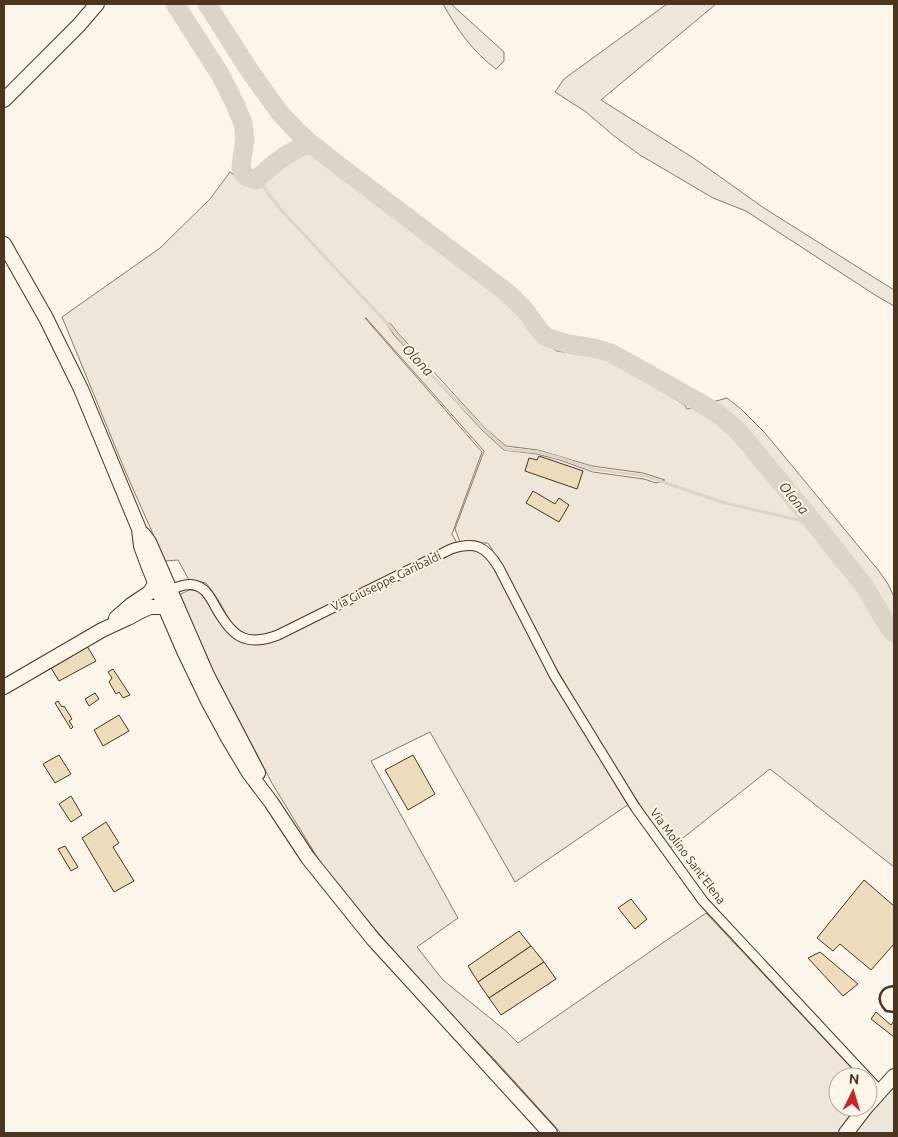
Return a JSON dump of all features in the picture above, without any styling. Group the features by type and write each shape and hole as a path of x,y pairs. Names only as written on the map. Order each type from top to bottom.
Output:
{"street":[{"path":"4,100 79,25 97,4"},
{"path":"4,244 46,318 81,389 139,529 149,542 207,675 257,769 271,802"},
{"path":"139,529 141,546 154,589 165,607 204,692 249,773 271,802 308,858 373,939 550,1133"},
{"name":"Via Giuseppe Garibaldi","path":"175,588 189,584 200,587 208,594 228,626 239,636 250,640 266,640 451,549 467,545 479,547 484,549 496,563 554,675"},
{"path":"102,630 131,605 154,589"},
{"path":"154,589 164,592 204,683 233,724"},
{"path":"4,687 102,630 150,607 165,607"},
{"name":"Via Molino Sant'Elena","path":"554,675 635,807 703,901 859,1067"},
{"path":"878,1093 894,1076"},
{"path":"846,1133 858,1117"}],"shaded area":[{"path":"443,4 451,4 504,52 504,61 496,69 466,39"},
{"path":"667,4 716,4 601,100 695,159 764,208 894,290 894,306 746,211 713,198 640,155 586,112 555,92 564,79"},
{"path":"310,147 337,173 409,225 453,262 505,301 536,338 557,351 608,359 685,405 687,409 727,398 765,433 879,571 894,597 894,626 868,583 853,569 842,564 861,590 883,629 894,641 894,867 770,769 669,849 623,780 580,709 488,543 476,541 460,542 455,529 484,451 366,318 482,452 452,534 457,543 268,635 256,636 236,628 206,583 189,580 178,560 165,561 126,473 62,317 160,248 210,199 230,172 251,186 263,181 281,163","holes":["386,323 391,324 485,428 506,446 538,450 592,466 643,473 665,480 656,483 644,479 593,472 537,454 504,450 483,431 394,335"]},
{"path":"475,550 483,555 492,565 629,804 515,882 430,732 371,761 458,918 417,947 443,980 518,1043 706,913 851,1067 828,1067 828,1117 851,1117 838,1133 561,1133 496,1061 433,996 322,865 273,785 211,667 177,596 189,590 198,590 218,620 230,633 252,644 269,643 456,551"},
{"path":"894,1082 894,1133 848,1133 862,1117 878,1117 878,1100"}],"building":[{"path":"539,456 583,471 577,489 525,471 529,458 537,460"},
{"path":"533,491 555,504 559,498 569,505 559,522 526,503"},
{"path":"87,646 96,661 59,681 51,668"},
{"path":"113,669 130,695 123,698 119,692 116,694 109,682 112,678 108,672"},
{"path":"95,693 99,699 89,706 85,699"},
{"path":"58,701 62,707 64,706 72,719 69,721 73,727 71,729 55,703"},
{"path":"119,715 129,731 103,746 94,730"},
{"path":"59,755 71,774 55,783 43,764"},
{"path":"413,755 435,794 408,810 385,770"},
{"path":"71,796 82,815 71,822 59,804"},
{"path":"106,822 119,843 113,847 134,881 114,892 82,838"},
{"path":"65,846 78,867 71,871 58,849"},
{"path":"864,880 894,906 894,944 871,970 840,944 833,951 817,938"},
{"path":"631,899 647,919 635,929 618,908"},
{"path":"519,931 531,946 478,982 468,966"},
{"path":"531,946 544,962 489,998 478,982"},
{"path":"820,952 858,984 843,996 808,958"},
{"path":"544,962 556,979 501,1015 489,998"},
{"path":"876,1012 891,1025 894,1021 894,1037 871,1019"}],"waterway":[{"name":"Olona","path":"175,4 220,74 243,123 245,139 241,168 243,173 247,177 256,180 281,158 310,143"},
{"name":"Olona","path":"207,4 249,70 280,113 296,130 338,165 509,294 525,310 546,337 568,344 611,353 717,413 737,430 865,587 894,633"},
{"name":"Olona","path":"256,180 263,186 280,209 387,323 426,369 506,449 538,452 593,469 645,476 725,503 815,524"}],"wall":[{"path":"894,986 885,989 880,995 880,1003 886,1011 894,1012"}]}
